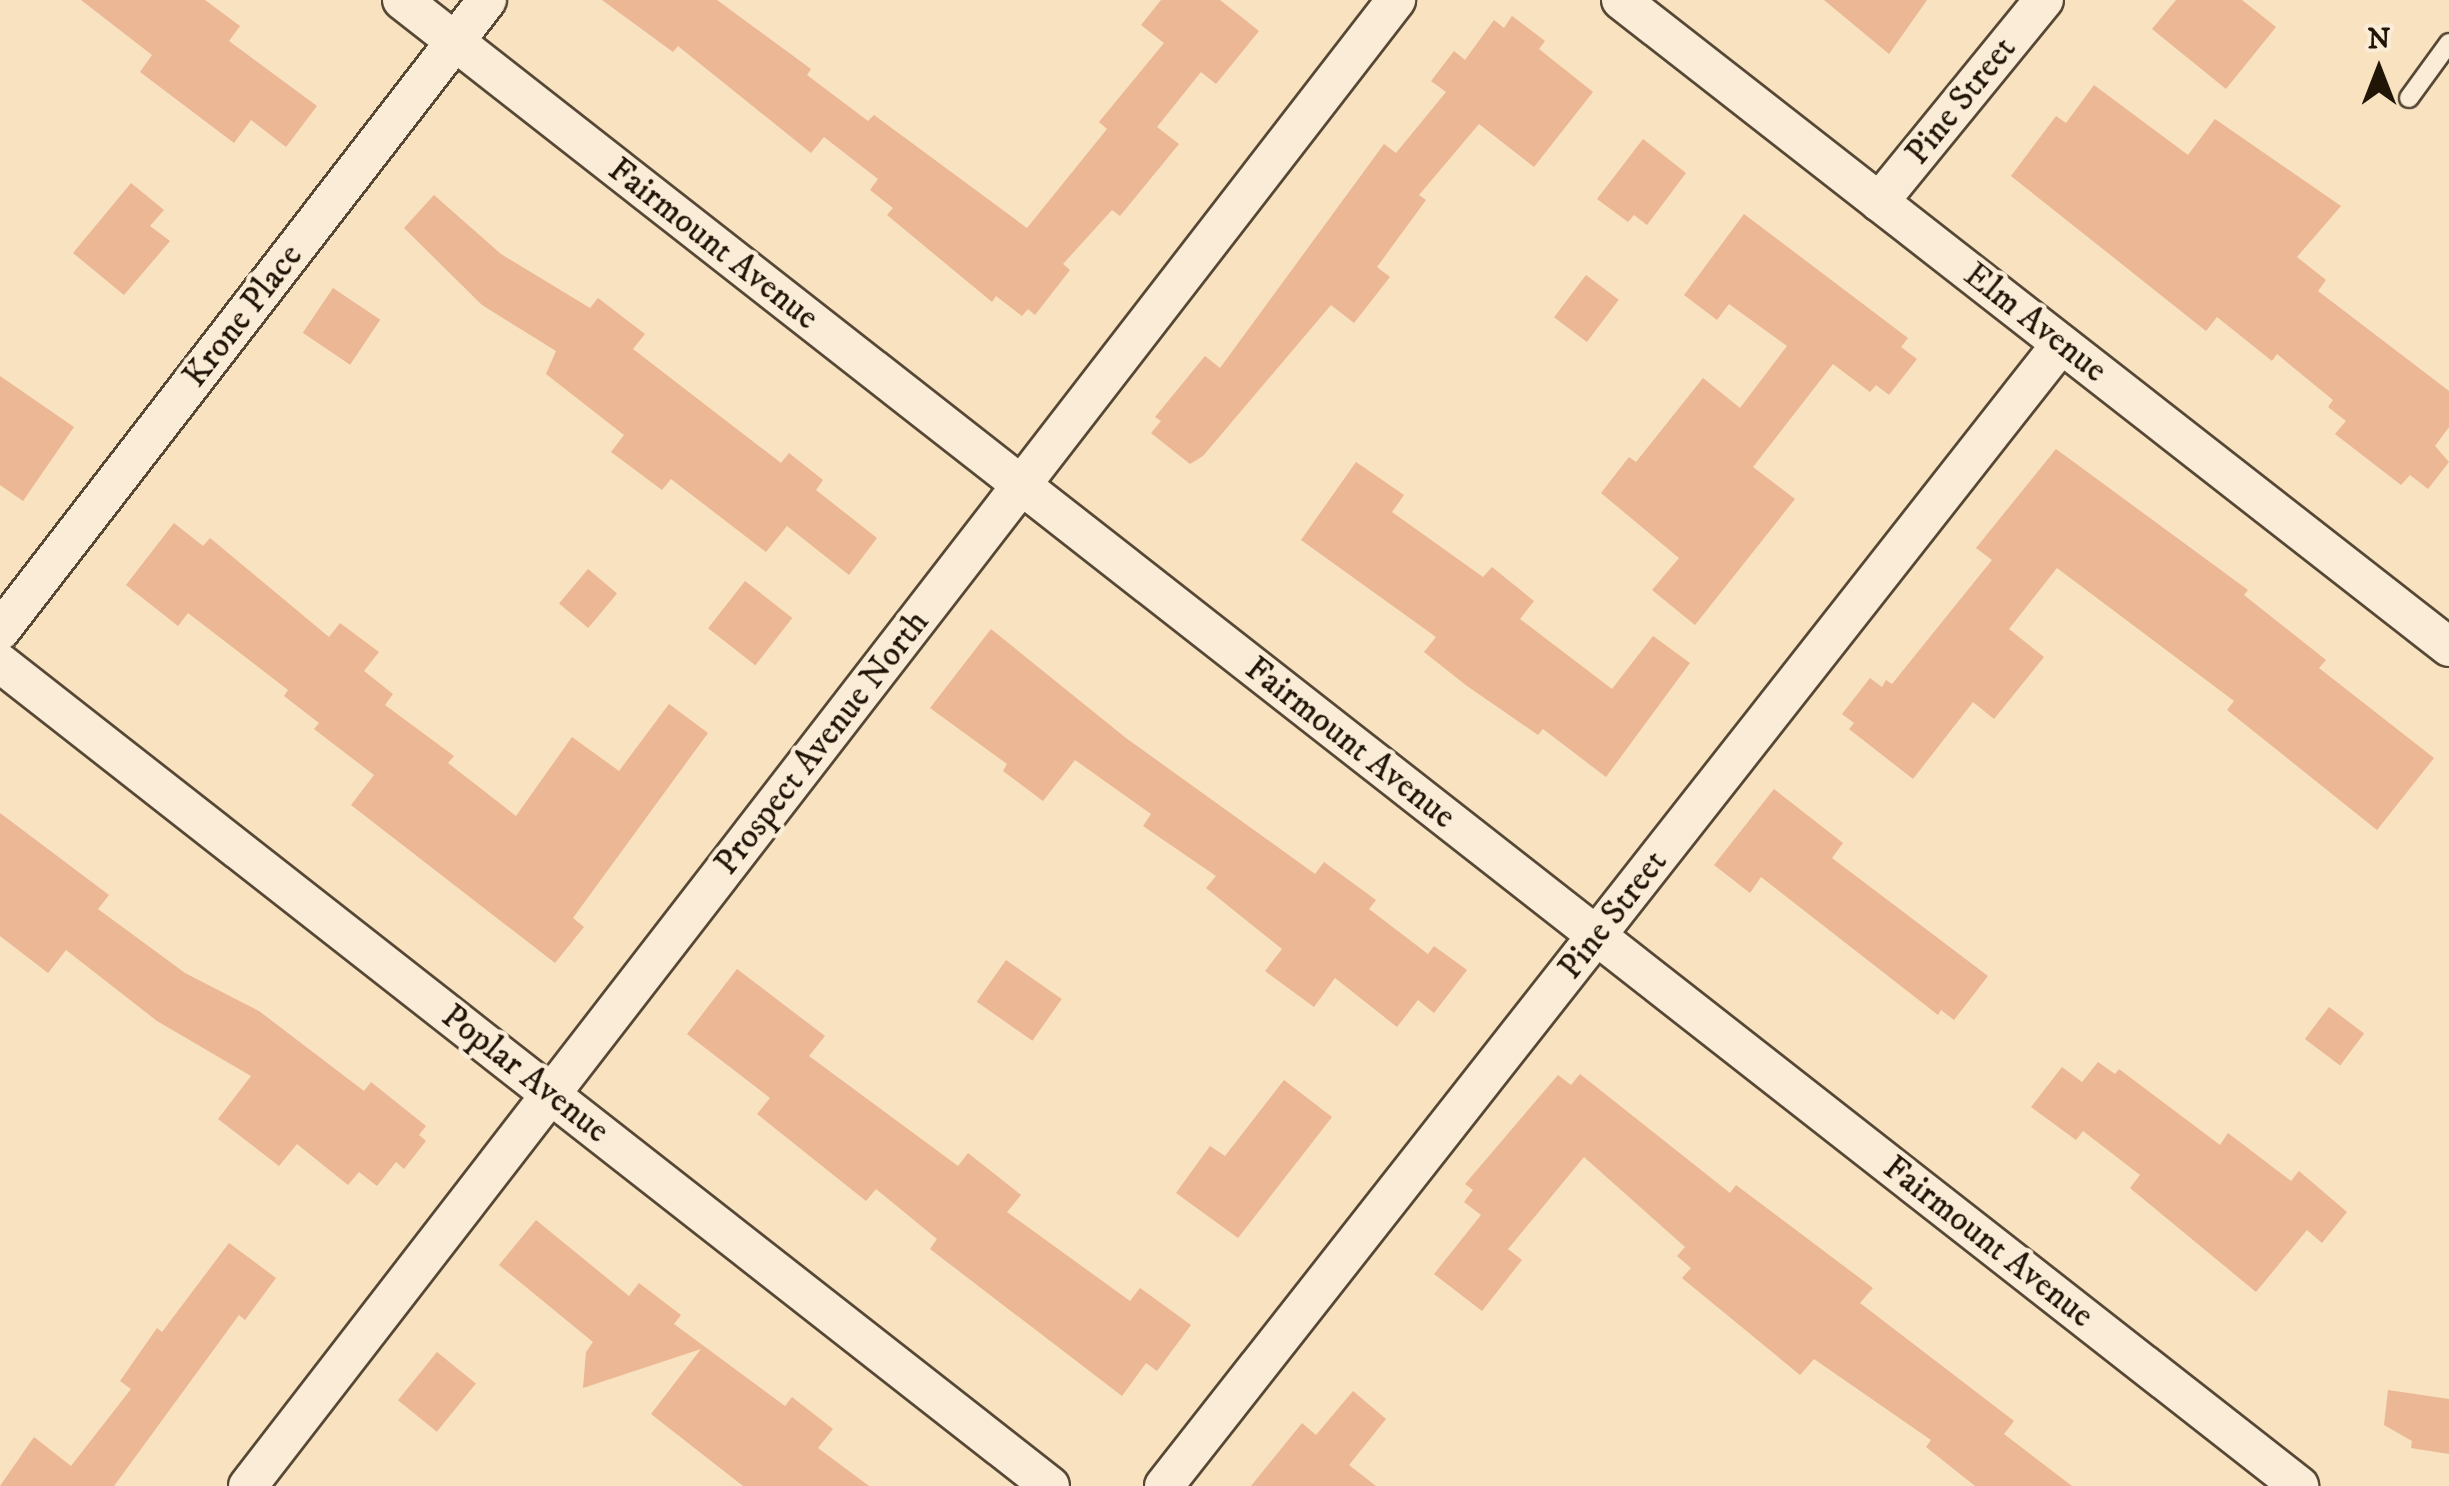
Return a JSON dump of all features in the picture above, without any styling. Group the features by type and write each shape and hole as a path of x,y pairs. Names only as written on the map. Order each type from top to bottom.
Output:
{"street":[{"name":"Fairmount Avenue","path":"402,0 2299,1486"},
{"name":"Krone Place","path":"0,632 487,0"},
{"name":"Prospect Avenue North","path":"248,1486 1396,0"},
{"name":"Elm Avenue","path":"1620,0 2449,647"},
{"name":"Pine Street","path":"1879,202 2044,0"},
{"name":"Pine Street","path":"1164,1486 2061,344"},
{"name":"Poplar Avenue","path":"0,662 1050,1486"}],"lane":[{"path":"2408,98 2449,43"}],"building":[{"path":"81,0 205,0 240,26 229,41 317,106 286,147 251,120 234,143 140,72 152,55"},
{"path":"602,0 717,0 811,69 807,75 868,121 874,115 1027,228 1107,129 1099,122 1164,43 1141,25 1161,0 1220,0 1259,31 1216,84 1201,72 1157,127 1179,144 1120,216 1112,210 1063,264 1070,270 1035,315 1028,309 1022,316 996,296 992,302 887,215 893,208 870,190 878,179 824,137 811,153 678,46 673,52"},
{"path":"1824,0 1927,0 1889,54"},
{"path":"2176,0 2242,0 2276,27 2226,89 2152,29"},
{"path":"1512,16 1545,41 1539,49 1593,92 1534,167 1479,124 1419,195 1426,200 1377,267 1390,277 1354,323 1331,305 1203,456 1190,464 1151,433 1161,421 1155,417 1205,356 1220,368 1384,144 1396,153 1446,92 1431,81 1454,51 1465,60 1494,20 1504,28"},
{"path":"2094,85 2188,155 2215,119 2341,206 2297,257 2326,280 2318,291 2449,391 2449,427 2435,446 2449,462 2428,489 2410,475 2401,485 2335,434 2346,421 2328,407 2333,400 2277,354 2272,361 2217,317 2206,331 2011,176 2056,116 2066,123"},
{"path":"1643,139 1686,173 1647,225 1634,215 1628,222 1597,199"},
{"path":"131,183 164,210 150,226 170,241 124,295 73,253"},
{"path":"434,195 501,254 590,308 598,298 645,334 633,349 781,463 789,453 823,480 816,490 877,538 849,575 787,526 766,552 671,479 662,490 611,452 624,435 546,374 556,351 482,305 404,228"},
{"path":"1744,214 1908,338 1901,347 1917,359 1889,395 1876,385 1870,392 1833,364 1753,467 1795,499 1695,625 1652,590 1679,558 1601,493 1629,457 1636,462 1703,378 1740,408 1787,346 1729,304 1717,320 1684,295"},
{"path":"1586,275 1619,300 1587,342 1554,317"},
{"path":"333,288 380,320 350,365 303,333"},
{"path":"0,376 74,427 23,501 0,485"},
{"path":"2056,449 2248,590 2244,595 2326,660 2319,668 2434,758 2377,830 2227,710 2234,701 2057,568 2009,629 2044,657 1994,719 1973,702 1913,779 1849,729 1854,723 1842,714 1870,678 1882,687 1886,680 1892,684 1992,560 1976,548"},
{"path":"1356,462 1404,495 1392,512 1483,577 1492,567 1534,601 1520,619 1612,689 1653,636 1690,663 1606,777 1543,729 1538,735 1467,686 1424,652 1436,637 1301,540"},
{"path":"174,523 203,546 210,538 329,637 340,623 379,652 364,671 393,694 385,705 454,756 448,763 516,816 572,737 619,771 669,704 708,733 573,918 584,927 555,963 351,805 374,775 314,729 319,723 284,696 288,690 188,613 178,626 126,585"},
{"path":"588,569 617,593 588,628 559,603"},
{"path":"745,581 792,618 755,665 708,628"},
{"path":"991,629 1126,738 1315,874 1324,862 1376,900 1369,909 1428,954 1434,946 1467,970 1434,1013 1418,1000 1397,1027 1335,978 1314,1007 1265,971 1282,949 1206,888 1216,876 1143,826 1151,814 1075,760 1043,801 1003,771 1007,764 930,708"},
{"path":"1774,789 1843,843 1832,858 1988,976 1954,1020 1941,1010 1938,1015 1761,877 1750,893 1714,865"},
{"path":"0,813 109,895 98,909 185,973 259,1011 364,1091 371,1082 426,1126 419,1135 426,1141 404,1169 396,1162 377,1186 359,1172 348,1185 297,1144 279,1166 218,1119 251,1076 157,1021 66,950 48,973 0,936"},
{"path":"1006,960 1062,999 1032,1041 977,1002"},
{"path":"737,969 825,1036 809,1056 958,1166 968,1153 1021,1195 1007,1212 1130,1301 1140,1288 1191,1325 1157,1371 1146,1363 1122,1396 930,1249 937,1239 876,1189 866,1201 757,1114 770,1098 687,1034"},
{"path":"2329,1007 2364,1033 2340,1065 2305,1039"},
{"path":"2098,1062 2115,1074 2119,1069 2220,1145 2228,1133 2291,1181 2299,1171 2347,1212 2322,1243 2307,1230 2256,1292 2130,1188 2140,1175 2083,1131 2076,1140 2031,1107 2062,1067 2082,1082"},
{"path":"1580,1074 1730,1193 1736,1185 1873,1288 1860,1303 2014,1421 2004,1434 2072,1486 1975,1486 1926,1447 1931,1440 1814,1359 1800,1375 1682,1278 1691,1268 1677,1256 1685,1247 1584,1157 1508,1249 1522,1260 1482,1311 1434,1274 1481,1215 1464,1202 1473,1190 1465,1184 1558,1075 1571,1085"},
{"path":"1284,1080 1332,1117 1238,1238 1176,1193 1210,1146 1225,1156"},
{"path":"536,1220 629,1296 639,1283 681,1315 674,1324 785,1406 792,1397 833,1429 818,1448 869,1486 743,1486 651,1414 701,1349 583,1388 586,1352 593,1342 499,1265"},
{"path":"229,1243 276,1278 245,1320 239,1315 114,1486 0,1486 34,1437 71,1466 131,1389 120,1381 157,1328 162,1332"},
{"path":"437,1352 476,1383 437,1432 398,1400"},
{"path":"2388,1390 2449,1399 2449,1454 2411,1448 2412,1441 2384,1425"},
{"path":"1353,1391 1386,1419 1349,1465 1376,1486 1251,1486 1302,1423 1316,1435"}]}
